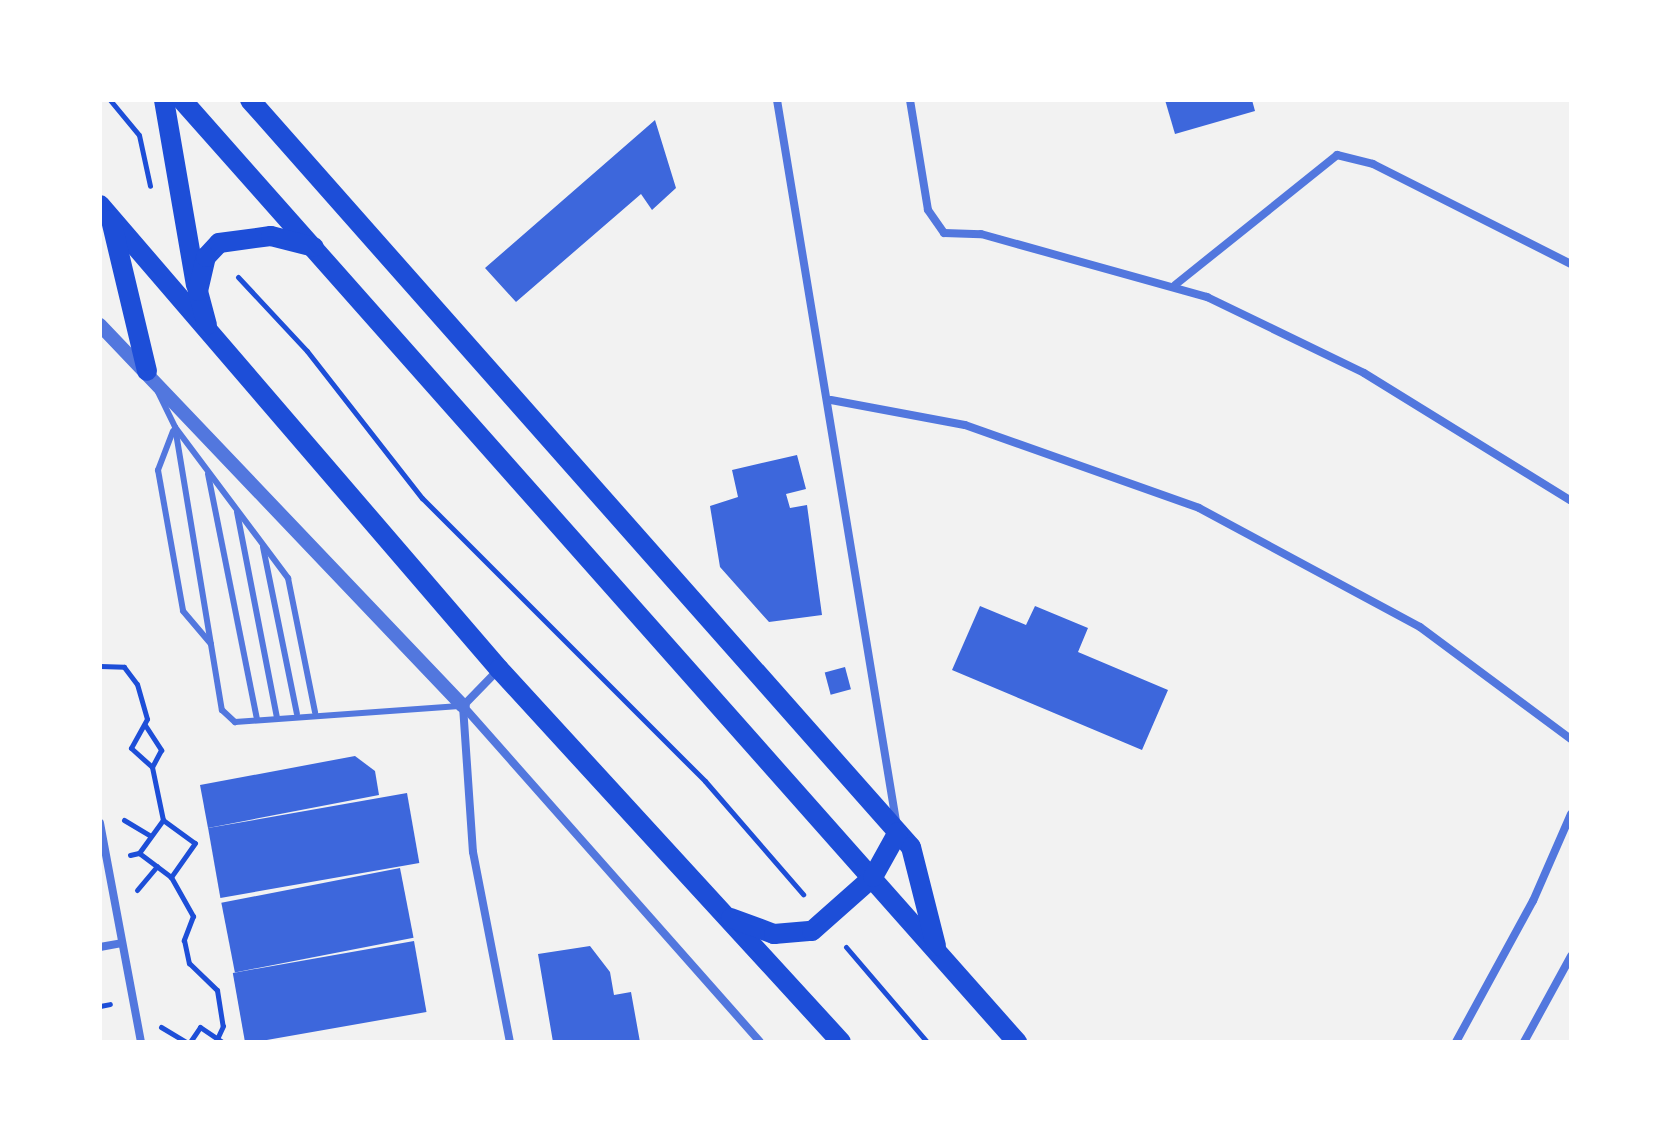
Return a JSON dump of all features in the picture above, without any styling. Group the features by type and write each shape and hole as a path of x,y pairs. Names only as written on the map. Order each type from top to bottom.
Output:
{"main road":[{"path":"164,100 198,291 209,333"},
{"path":"182,100 1017,1042"},
{"path":"250,100 911,847 936,950"},
{"path":"105,210 499,669 841,1042"},
{"path":"105,210 147,371"},
{"path":"198,291 206,257 227,238 271,236 314,247"},
{"path":"727,917 774,934 812,931 873,877 898,832"}],"street":[{"path":"777,100 831,400 898,832"},
{"path":"910,100 928,210 944,233 971,231 1175,285 1364,373 1571,501"},
{"path":"1175,285 1337,155 1373,164 1571,264"},
{"path":"100,325 463,706 760,1042"},
{"path":"831,400 978,428 1212,514 1420,627 1571,739"},
{"path":"499,669 463,706 473,852 510,1042"},
{"path":"1456,1042 1533,901 1571,814"},
{"path":"100,823 141,1042"},
{"path":"100,947 122,943"},
{"path":"1524,1042 1571,956"}],"lane":[{"path":"147,371 175,427 288,578 315,712"},
{"path":"175,427 222,710 235,722 315,712 463,706"},
{"path":"175,427 158,470 183,611 211,644"},
{"path":"207,470 257,719"},
{"path":"236,508 277,717"},
{"path":"263,544 297,714"}],"path":[{"path":"110,100 139,135 150,186"},
{"path":"238,277 316,361 427,504 705,781 803,894"},
{"path":"100,666 116,665 134,677 145,725 161,750 152,767"},
{"path":"145,725 131,748 152,767 163,820 195,843 171,877"},
{"path":"124,820 151,836"},
{"path":"130,855 139,853 163,820"},
{"path":"139,853 171,877 193,916 184,940 189,963 217,990 223,1026 219,1041 200,1027 188,1042 161,1027"},
{"path":"137,890 157,866"},
{"path":"846,947 927,1042"},
{"path":"100,1006 110,1004"}],"building":[{"path":"1165,100 1252,100 1255,111 1175,134"},
{"path":"655,120 676,188 652,210 641,194 516,302 485,268"},
{"path":"797,455 806,489 786,494 790,508 807,505 822,615 769,622 720,567 710,506 738,497 732,470"},
{"path":"980,606 1026,625 1035,606 1088,628 1078,652 1168,690 1142,750 952,670"},
{"path":"845,667 851,689 831,695 825,672"},
{"path":"355,756 375,771 379,795 208,828 200,785"},
{"path":"407,793 419,863 220,898 208,828"},
{"path":"400,868 414,938 235,972 221,903"},
{"path":"414,941 427,1012 245,1042 233,973"},
{"path":"590,946 610,972 614,995 631,992 640,1042 553,1042 538,954"}]}
